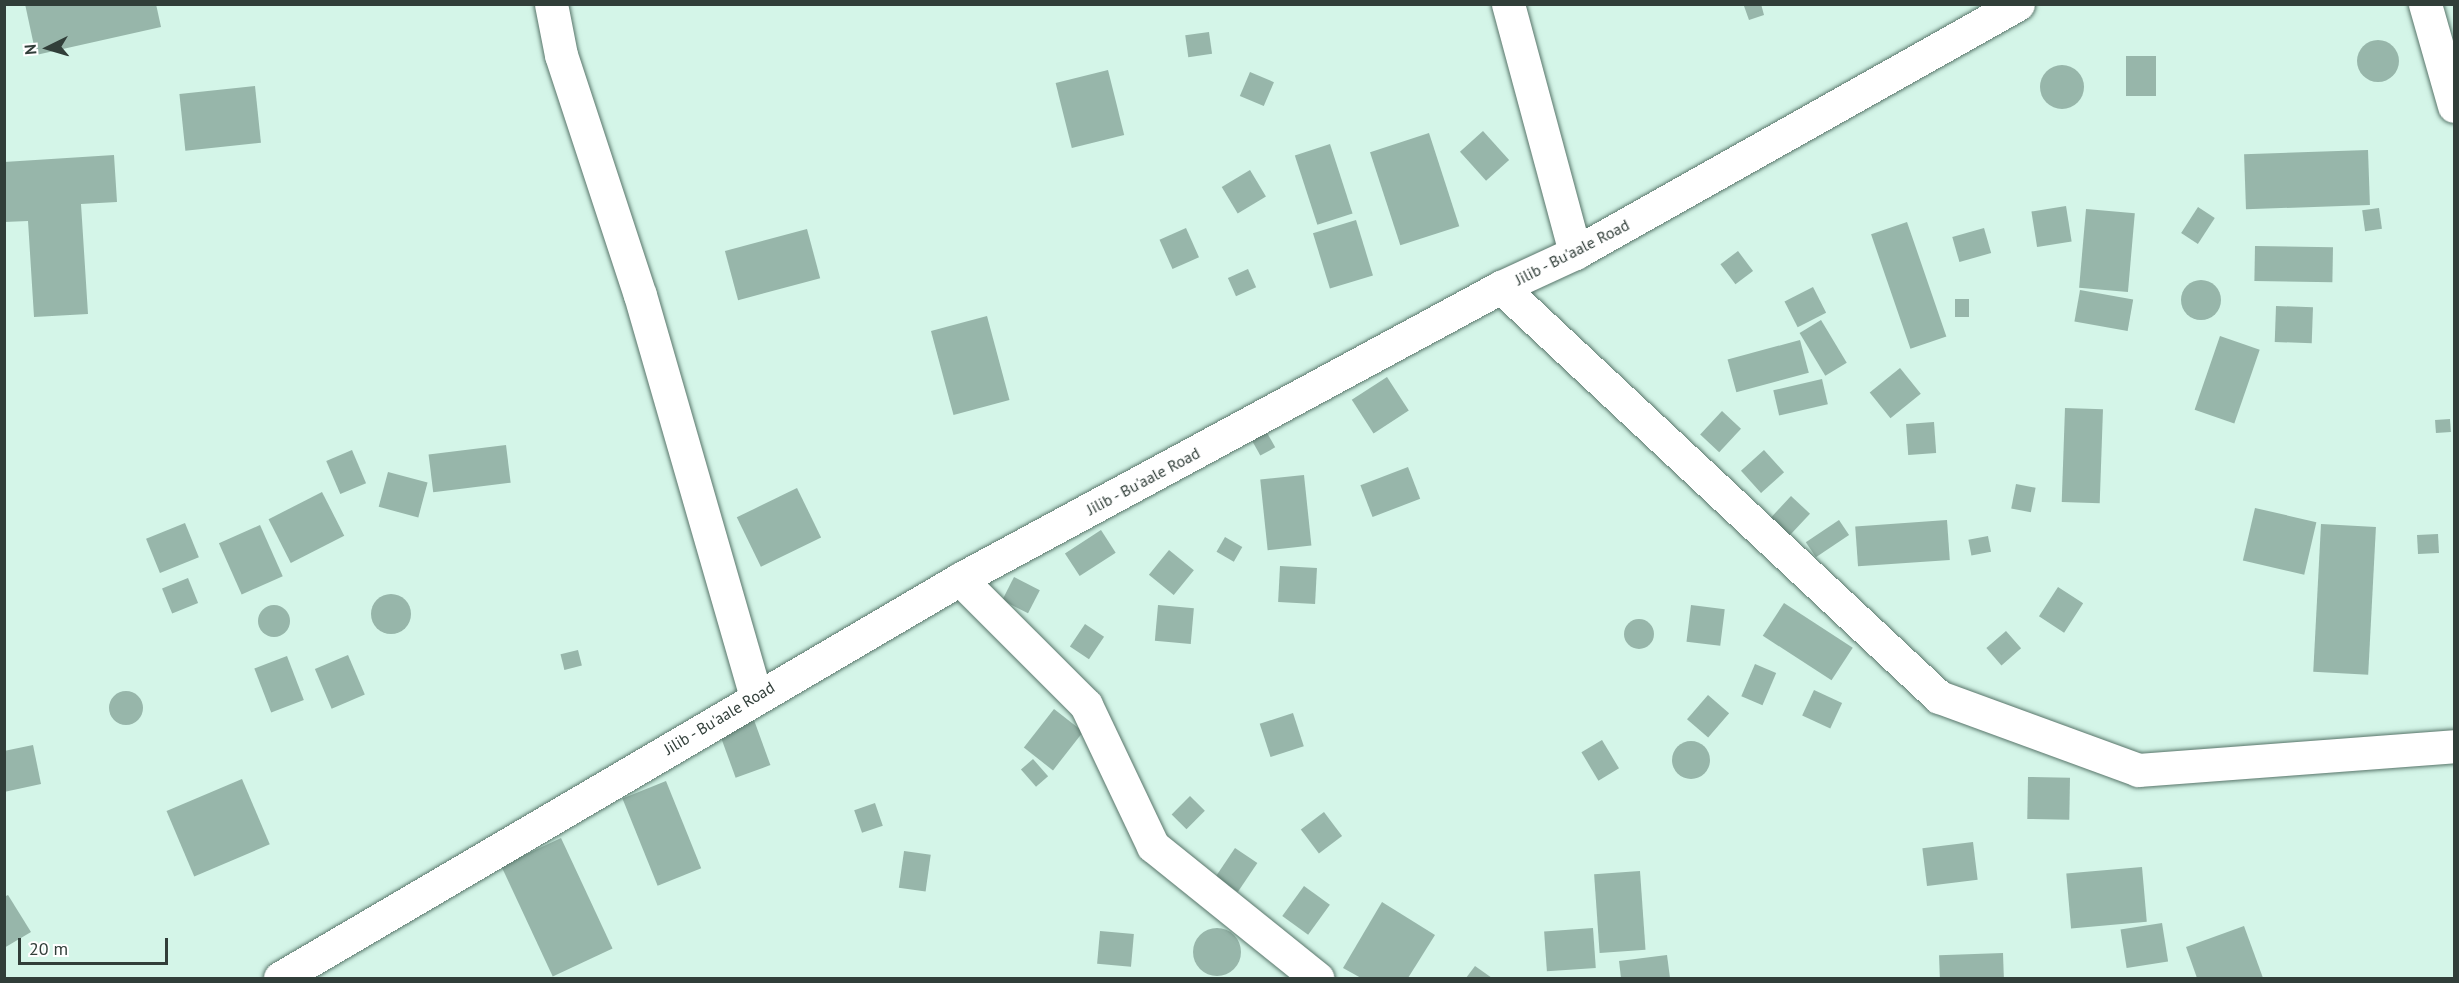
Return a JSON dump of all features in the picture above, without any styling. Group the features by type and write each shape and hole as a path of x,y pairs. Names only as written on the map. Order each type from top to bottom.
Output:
{"street":[{"path":"551,4 561,56 640,295 756,696"},
{"path":"1508,4 1575,253"},
{"name":"Jilib - Bu'aale Road","path":"280,978 756,696 960,579 1501,287 1575,253 2018,4"},
{"path":"2425,4 2454,106"},
{"path":"1501,287 1939,697 2138,770 2454,746"},
{"path":"960,579 1086,705 1153,846 1317,978"}],"building":[{"path":"25,4 156,4 161,27 36,55"},
{"path":"1761,4 1764,15 1749,20 1744,6"},
{"path":"1209,32 1212,54 1188,57 1185,35"},
{"path":"2378,40 2386,41 2393,46 2398,53 2398,69 2393,76 2386,81 2378,82 2370,81 2363,76 2358,69 2357,61 2358,53 2363,46 2370,41"},
{"path":"2126,56 2156,56 2156,96 2126,96"},
{"path":"2062,65 2070,66 2078,71 2083,79 2083,95 2078,103 2070,108 2062,109 2054,108 2046,103 2041,95 2040,87 2041,79 2046,71 2054,66"},
{"path":"1108,70 1124,135 1072,148 1056,83"},
{"path":"1250,72 1274,82 1264,106 1240,96"},
{"path":"255,86 261,143 185,151 179,94"},
{"path":"1483,131 1509,160 1486,181 1460,152"},
{"path":"1429,133 1459,226 1400,245 1370,152"},
{"path":"1330,144 1353,213 1317,225 1295,155"},
{"path":"2368,150 2370,205 2246,209 2244,154"},
{"path":"114,155 117,202 81,204 88,314 34,317 28,221 4,222 4,162"},
{"path":"1250,170 1266,197 1238,214 1222,187"},
{"path":"2066,206 2072,242 2037,247 2031,211"},
{"path":"2198,207 2215,218 2198,244 2181,233"},
{"path":"2379,208 2382,229 2365,231 2362,210"},
{"path":"2086,209 2135,213 2128,292 2079,288"},
{"path":"1356,220 1373,275 1330,289 1313,233"},
{"path":"1907,222 1946,336 1910,349 1871,234"},
{"path":"1186,228 1199,257 1173,269 1160,240"},
{"path":"1984,228 1991,253 1959,262 1952,237"},
{"path":"807,229 820,278 738,300 725,251"},
{"path":"2255,246 2333,247 2332,282 2254,281"},
{"path":"1738,251 1753,271 1735,284 1720,264"},
{"path":"1248,269 1256,287 1236,296 1228,278"},
{"path":"2201,280 2215,286 2221,300 2215,314 2201,320 2187,314 2181,300 2187,286"},
{"path":"1813,287 1826,313 1798,327 1784,302"},
{"path":"2080,290 2133,299 2128,331 2074,322"},
{"path":"1955,299 1969,299 1969,317 1955,317"},
{"path":"2276,306 2313,307 2312,343 2275,342"},
{"path":"987,316 1010,400 953,415 931,331"},
{"path":"1821,320 1847,363 1825,376 1800,333"},
{"path":"2220,336 2260,350 2234,423 2195,410"},
{"path":"1800,340 1809,373 1736,392 1728,359"},
{"path":"1900,368 1921,394 1890,418 1870,393"},
{"path":"1387,377 1409,411 1374,433 1352,400"},
{"path":"1822,379 1828,404 1779,416 1773,390"},
{"path":"2065,408 2103,409 2100,503 2062,502"},
{"path":"1722,411 1741,429 1719,452 1700,434"},
{"path":"2450,419 2451,432 2436,433 2435,420"},
{"path":"1934,422 1936,453 1908,455 1906,424"},
{"path":"1265,429 1275,447 1260,456 1250,437"},
{"path":"506,445 511,483 433,492 429,455"},
{"path":"352,450 366,483 340,494 326,461"},
{"path":"1764,450 1784,472 1761,493 1741,471"},
{"path":"1408,467 1420,499 1373,517 1360,485"},
{"path":"388,472 428,483 418,517 379,507"},
{"path":"1304,475 1311,546 1268,550 1260,480"},
{"path":"2016,484 2036,488 2031,512 2011,509"},
{"path":"797,488 821,537 761,567 737,517"},
{"path":"322,492 344,536 291,563 269,519"},
{"path":"1791,496 1810,514 1788,538 1768,520"},
{"path":"2255,508 2316,522 2304,575 2243,561"},
{"path":"1839,520 1849,535 1816,557 1806,542"},
{"path":"1947,520 1950,560 1858,566 1855,526"},
{"path":"185,523 199,557 160,573 146,539"},
{"path":"2321,524 2376,527 2368,675 2313,672"},
{"path":"260,525 283,576 242,594 219,543"},
{"path":"1101,530 1116,553 1080,576 1065,553"},
{"path":"2438,534 2439,553 2418,554 2417,535"},
{"path":"1988,536 1991,552 1971,556 1968,540"},
{"path":"1225,537 1242,547 1234,562 1216,552"},
{"path":"1169,550 1194,570 1174,595 1149,575"},
{"path":"1280,566 1317,568 1315,604 1278,602"},
{"path":"1014,577 1040,590 1028,613 1002,600"},
{"path":"188,578 198,603 172,614 162,588"},
{"path":"2058,587 2083,603 2064,633 2039,616"},
{"path":"391,594 405,600 411,614 405,628 391,634 377,628 371,614 377,600"},
{"path":"1784,603 1853,648 1832,680 1763,636"},
{"path":"274,605 285,610 290,621 285,632 274,637 263,632 258,621 263,610"},
{"path":"1158,605 1194,608 1191,644 1155,641"},
{"path":"1691,605 1725,609 1720,646 1686,642"},
{"path":"1639,619 1645,620 1653,628 1653,640 1645,648 1639,649 1633,648 1625,640 1624,634 1625,628 1633,620"},
{"path":"1085,624 1104,637 1089,659 1070,646"},
{"path":"2006,631 2021,648 2001,665 1986,648"},
{"path":"578,650 582,666 564,670 561,654"},
{"path":"348,655 365,695 332,709 315,669"},
{"path":"287,656 304,700 271,712 254,669"},
{"path":"1755,664 1776,673 1762,705 1741,696"},
{"path":"1814,690 1842,703 1830,728 1802,715"},
{"path":"126,691 138,696 143,708 138,720 126,725 114,720 109,708 114,696"},
{"path":"1708,695 1729,713 1708,738 1687,719"},
{"path":"1054,709 1083,732 1053,770 1024,748"},
{"path":"1293,713 1304,746 1271,757 1260,724"},
{"path":"754,720 770,765 736,778 719,733"},
{"path":"1602,740 1619,768 1598,781 1581,752"},
{"path":"1691,741 1705,746 1710,760 1705,774 1691,779 1677,774 1672,760 1677,746"},
{"path":"33,745 41,784 4,792 4,751"},
{"path":"1033,759 1048,776 1036,787 1021,769"},
{"path":"2028,777 2070,778 2069,820 2027,819"},
{"path":"242,779 270,844 194,876 167,811"},
{"path":"666,781 701,868 658,886 622,799"},
{"path":"1190,796 1205,811 1186,829 1172,814"},
{"path":"875,803 883,826 862,833 854,810"},
{"path":"1324,812 1342,836 1319,853 1301,829"},
{"path":"561,838 613,949 553,976 501,866"},
{"path":"1973,842 1978,880 1927,886 1922,848"},
{"path":"1235,848 1257,863 1238,892 1215,877"},
{"path":"904,851 931,855 926,891 899,888"},
{"path":"2142,867 2147,922 2071,928 2066,874"},
{"path":"1640,871 1646,950 1600,953 1594,874"},
{"path":"1304,886 1330,905 1308,935 1282,916"},
{"path":"8,895 31,932 4,948 4,897"},
{"path":"1382,902 1435,935 1408,978 1361,978 1343,968"},
{"path":"2162,923 2168,962 2127,968 2121,930"},
{"path":"2244,926 2263,978 2197,978 2186,947"},
{"path":"1212,928 1222,928 1234,935 1241,947 1241,957 1234,969 1222,976 1212,976 1197,965 1193,957 1193,947 1204,932"},
{"path":"1593,928 1596,968 1547,971 1544,931"},
{"path":"1100,931 1134,934 1131,967 1097,964"},
{"path":"2003,953 2004,978 1940,978 1939,955"},
{"path":"1667,955 1670,978 1621,978 1619,961"},
{"path":"1475,966 1492,978 1466,978"}]}
